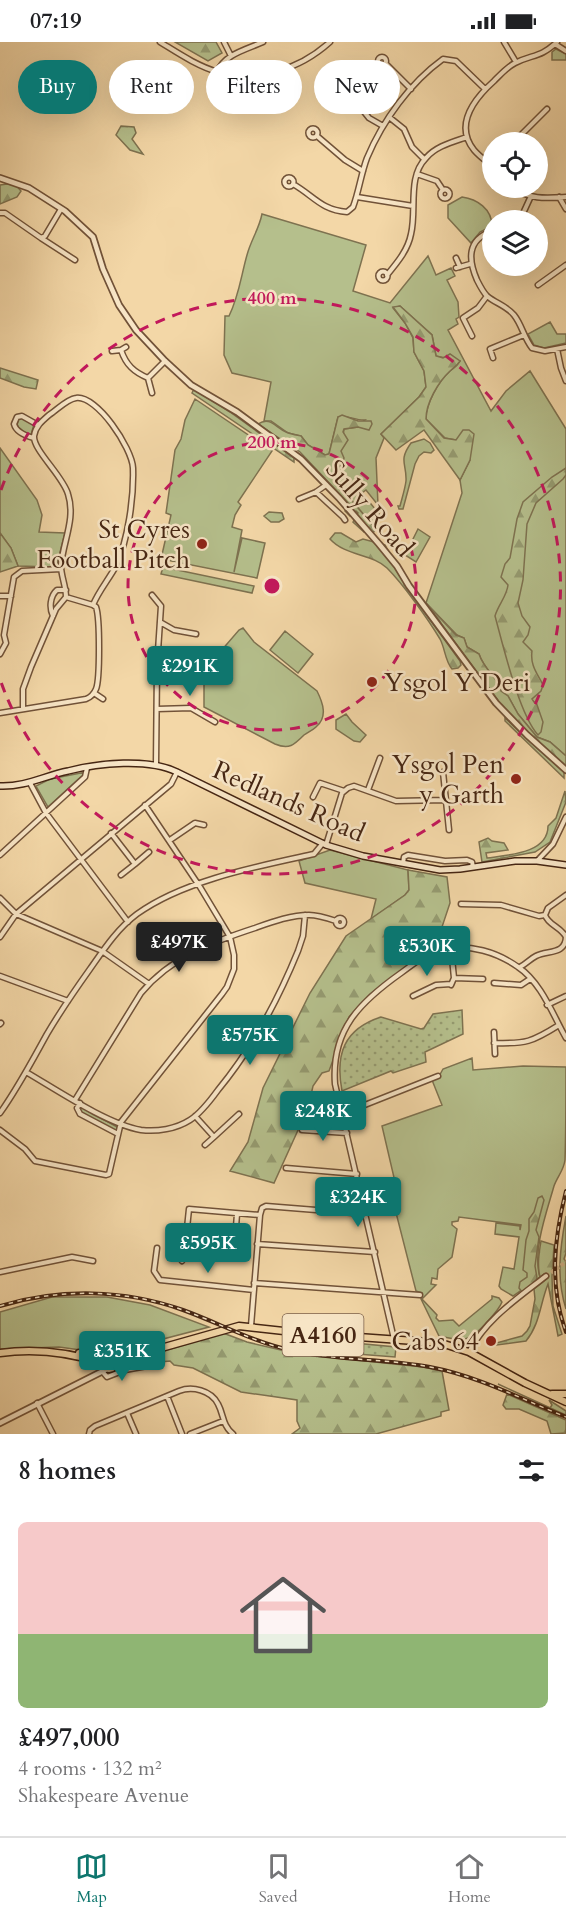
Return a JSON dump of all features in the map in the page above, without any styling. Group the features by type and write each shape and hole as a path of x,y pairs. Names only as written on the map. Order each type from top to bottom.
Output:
{"main road":[{"name":"Redlands Road","path":"0,786 30,783 67,771 87,768 156,764 325,844 352,853 445,870 515,861 566,865"},
{"name":"A4160","path":"0,1353 49,1351 76,1355 78,1353 105,1363 229,1328 251,1326 295,1333 441,1343 469,1352 525,1383 566,1402"},
{"name":"A4160","path":"105,1363 115,1360 114,1366 154,1350"},
{"name":"A4160","path":"552,1394 566,1394"}],"street":[{"path":"160,42 190,61 206,68"},
{"path":"224,42 231,56"},
{"path":"224,60 262,42"},
{"path":"302,62 330,42"},
{"path":"504,42 516,62"},
{"path":"482,157 474,150 467,137 466,121 471,106 485,89 516,62 536,57 556,43 566,51"},
{"path":"293,184 323,207 347,212 353,207 367,159 383,126 411,89 432,67 443,59 456,61 485,89"},
{"path":"400,77 411,89"},
{"path":"524,132 547,109"},
{"path":"366,114 383,126"},
{"path":"389,117 404,129 412,147 424,159"},
{"path":"316,136 345,160 363,171"},
{"path":"387,274 409,243 417,174 424,159 439,148 467,137"},
{"path":"417,174 437,181 443,189"},
{"name":"Sully Road","path":"0,178 29,188 61,209 93,237 103,269 119,305 136,330 191,385 237,412 301,459 379,544 496,703 566,770"},
{"path":"357,197 413,206"},
{"path":"559,197 566,209"},
{"path":"548,198 566,197"},
{"path":"41,238 45,236 61,209"},
{"path":"0,213 5,213 75,260"},
{"path":"482,235 474,244 470,264 481,288 487,296 514,314 529,345 537,350 566,347"},
{"path":"456,258 458,267 470,264"},
{"path":"538,285 566,265"},
{"path":"472,336 463,318 478,308 487,296"},
{"path":"493,358 490,349 524,335"},
{"path":"112,351 124,349 126,363 137,373 148,378"},
{"path":"557,349 566,381"},
{"path":"148,378 165,361"},
{"path":"148,378 152,393"},
{"path":"23,709 23,689 56,609 66,597 61,569 63,550 72,516 69,499 61,479 37,447 34,438 38,425 68,401 81,398 88,401 115,427 124,439 132,457 132,487 122,551 93,605"},
{"path":"34,438 21,433 14,424 17,417 22,416 38,425"},
{"path":"299,499 326,485"},
{"path":"316,492 345,520"},
{"path":"0,654 6,642 4,635 12,581 19,572 61,569"},
{"path":"53,617 52,595 57,590 66,590"},
{"path":"0,596 11,596"},
{"path":"152,596 160,606 156,764"},
{"path":"0,713 86,699 94,693 98,678 99,620 96,607 66,597"},
{"path":"160,622 174,630 196,634"},
{"path":"94,693 103,699"},
{"path":"156,709 191,708 215,722"},
{"path":"368,790 380,758"},
{"path":"1,853 86,777 87,768"},
{"path":"0,937 16,914 171,783 177,772"},
{"path":"443,772 449,830"},
{"path":"30,783 46,813 128,922"},
{"path":"314,797 320,783 344,791"},
{"path":"1,1110 68,1001 102,951 128,922 156,902 257,866 314,854 325,844 344,791 354,786 396,801 446,800"},
{"path":"0,1130 26,1149 35,1161 106,1175 111,1170 120,1124 227,987 234,962 230,937 199,885 145,805"},
{"path":"537,861 553,844 565,825 566,817"},
{"path":"170,840 195,823 204,825"},
{"path":"111,833 135,864"},
{"path":"121,875 149,852"},
{"path":"519,967 535,956 561,949 565,943 566,937 561,930 547,921 545,915 548,908 566,895"},
{"path":"0,898 16,914 102,951 149,984"},
{"path":"461,904 501,905 539,916 545,915"},
{"path":"26,1072 120,1124 144,1130 181,1125 195,1116 238,1064 260,1029 298,951 303,936 305,915"},
{"path":"75,1100 136,1000 149,984 189,954 276,921 305,915 336,921"},
{"path":"412,996 436,985 451,985 454,978 451,948"},
{"path":"394,1340 335,1084 334,1065 342,1035 353,1016 370,996 424,956 451,948 486,951 519,967 548,1005 566,1038"},
{"path":"0,976 68,1001"},
{"path":"454,978 483,979"},
{"path":"494,983 521,985 530,979"},
{"path":"548,1005 566,996"},
{"path":"495,1043 530,1042 559,1026"},
{"path":"494,1032 495,1054"},
{"path":"342,1114 438,1076"},
{"path":"80,1102 77,1108 80,1114 118,1134"},
{"path":"205,1145 239,1114"},
{"path":"195,1116 214,1137"},
{"path":"302,1130 347,1133"},
{"path":"286,1168 357,1174"},
{"path":"251,1326 260,1212 266,1206 366,1214"},
{"path":"182,1261 189,1209 237,1214 260,1212"},
{"path":"231,1241 235,1240 237,1214"},
{"path":"257,1244 375,1252"},
{"path":"157,1248 154,1271 160,1280 254,1290"},
{"path":"0,1272 72,1257 93,1261"},
{"path":"469,1352 483,1331 500,1313 546,1276"},
{"path":"254,1283 420,1295"},
{"path":"105,1363 107,1377 125,1370 158,1364"},
{"path":"0,1423 90,1376 105,1363"},
{"path":"89,1434 95,1426 184,1389 202,1391 214,1398 225,1427 233,1434"},
{"path":"167,1396 182,1434"},
{"path":"38,1403 53,1434"},
{"path":"126,1413 136,1434"},
{"path":"190,1434 223,1421"}],"green space":[{"path":"175,42 216,42 222,53 206,60"},
{"path":"556,49 566,54 566,60 552,60 552,52"},
{"path":"121,126 134,127 136,133 132,139 143,154 130,150 116,135"},
{"path":"14,183 21,191 17,197 0,204 0,185"},
{"path":"462,197 473,200 486,210 482,210 482,231 471,243 448,218 448,205"},
{"path":"262,214 366,245 353,291 390,303 428,256 436,275 451,268 455,276 447,280 458,302 459,317 456,319 458,324 448,330 491,411 506,391 530,371 566,429 566,756 550,742 537,737 518,714 508,696 501,691 479,654 467,647 464,638 457,635 426,603 462,493 460,480 470,460 456,440 445,438 426,419 430,400 437,387 460,361 436,356 432,335 400,306 393,308 413,338 414,352 424,371 426,387 419,397 381,434 384,438 376,458 378,505 366,490 362,493 380,515 371,523 352,501 350,489 345,485 339,485 334,480 344,429 358,427 365,420 338,417 329,454 325,455 308,445 301,436 288,433 271,421 264,421 271,382 232,373 224,355 225,316 229,316 235,301"},
{"path":"400,306 432,335 436,356 443,358 450,354 460,361 437,387 430,400 426,419 444,438 456,440 463,430 469,430 474,434 470,460 460,480 424,430 396,450 381,434 419,397 426,387 424,371 414,352 413,337 393,307"},
{"path":"550,322 557,334 566,334 566,343 544,348 534,345 528,334"},
{"path":"0,368 38,380 36,389 0,378"},
{"path":"194,389 294,458 294,462 192,393"},
{"path":"195,399 272,451 238,502 241,505 232,527 242,530 234,572 242,538 265,543 257,578 161,559 171,515 166,513 175,450"},
{"path":"342,415 358,421 371,421 372,424 369,430 358,427 344,429 343,432 348,440 341,451 344,458 342,465 335,469 334,480 339,485 345,485 350,489 352,501 376,529 373,533 368,529 364,532 353,522 358,513 356,511 354,516 350,516 345,511 350,505 300,452 258,424 266,421 286,432 301,436 308,445 325,455 329,454 338,417"},
{"path":"22,418 34,424 31,435 17,426 18,420"},
{"path":"424,439 434,450 431,453 424,452 419,456 403,509 399,509 406,481 405,454 411,443"},
{"path":"0,448 37,500 42,515 39,532 65,533 57,564 53,567 18,566 11,548 0,533"},
{"path":"566,468 566,475 563,479 536,503 527,524 523,580 518,603 522,616 530,627 523,642 532,651 533,665 543,685 541,691 532,699 536,702 543,722 538,735 524,712 518,696 495,616 508,585 501,577 505,564 510,558 517,519 523,502"},
{"path":"269,512 282,513 284,519 271,522 264,516"},
{"path":"418,529 430,537 416,562 405,555"},
{"path":"0,533 11,548 18,566 0,572"},
{"path":"335,533 341,533 356,542 363,539 385,545 408,589 460,661 461,665 458,668 452,669 440,639 415,602 387,568 381,563 336,545 330,539"},
{"path":"163,567 254,586 252,593 161,574"},
{"path":"426,603 456,635 464,638 467,647 479,654 501,691 508,696 518,714 537,737 550,742 566,756 566,768 507,713"},
{"path":"243,628 254,642 317,691 323,710 322,719 315,728 291,746 284,747 275,744 204,707 204,677 208,666"},
{"path":"285,631 313,654 298,673 270,650"},
{"path":"346,714 366,735 360,742 354,741 336,729 336,720"},
{"path":"505,718 564,772 564,778 505,721"},
{"path":"86,772 48,807 36,786 50,779"},
{"path":"565,791 566,802 550,842 535,852 482,862 479,842 488,838 504,843 508,850 486,853 487,858 515,854 534,848 541,842 548,826 556,818"},
{"path":"330,850 408,870 409,890 371,919 376,899 305,883 299,861"},
{"path":"408,870 447,877 450,903 442,927 425,953 370,994 349,1017 329,1071 322,1073 313,1086 308,1108 274,1183 230,1171 248,1142 263,1088 310,993 346,936 409,890"},
{"path":"462,1010 463,1034 425,1052 426,1062 393,1073 391,1071 342,1091 340,1066 342,1054 345,1045 358,1028 381,1017 421,1029 433,1014"},
{"path":"472,1058 473,1070 523,1066 566,1067 565,1160 554,1186 541,1231 538,1255 540,1277 513,1296 499,1286 503,1267 514,1269 519,1237 495,1234 496,1223 520,1226 520,1230 521,1225 459,1217 458,1221 452,1222 457,1229 452,1257 438,1269 437,1279 432,1278 431,1284 436,1285 422,1299 437,1315 436,1318 439,1321 453,1320 459,1326 492,1299 492,1296 499,1298 502,1302 476,1333 465,1339 457,1339 439,1336 421,1299 422,1293 416,1291 393,1201 399,1199 382,1126 442,1105 432,1080 438,1078 443,1069"},
{"path":"81,1107 119,1128 118,1130 114,1131 81,1112 79,1110"},
{"path":"542,1196 544,1200 536,1230 539,1237 535,1266 537,1278 522,1292 519,1288 520,1282 527,1277 527,1273 523,1270 529,1219 534,1212 538,1198"},
{"path":"566,1216 564,1259 566,1262 566,1309 561,1286 560,1263"},
{"path":"541,1241 554,1245 553,1306 562,1334 558,1336 548,1284 537,1321 526,1341 489,1346 522,1336 530,1326 535,1299 534,1289 548,1278 544,1274 540,1277 539,1272"},
{"path":"52,1297 107,1297 150,1305 209,1327 121,1350 105,1349 95,1352 59,1347 0,1349 0,1312"},
{"path":"223,1333 247,1342 298,1354 442,1371 449,1410 441,1412 441,1416 376,1434 292,1434 300,1428 297,1421 297,1400 241,1392 193,1368 149,1358 167,1350"},
{"path":"290,1337 396,1347 395,1357 318,1351 289,1343"},
{"path":"507,1394 566,1420 566,1433 551,1434 547,1421 519,1409 506,1409 503,1405"},
{"path":"549,1400 566,1411 566,1415 550,1408 552,1405"}],"tunnel":[{"path":"546,1276 566,1262"}],"railway":[{"path":"566,1191 555,1262 557,1297 566,1332"},
{"path":"0,1306 23,1300 69,1294 92,1293 138,1298 183,1310 276,1347 307,1354 412,1364 448,1371 482,1382 566,1417"}],"place":[{"name":"St Cyres Football Pitch","path":"202,544"},
{"name":"Ysgol Y Deri","path":"372,682"},
{"name":"Ysgol Pen y Garth","path":"516,779"},
{"name":"Cabs 64","path":"491,1341"}]}
